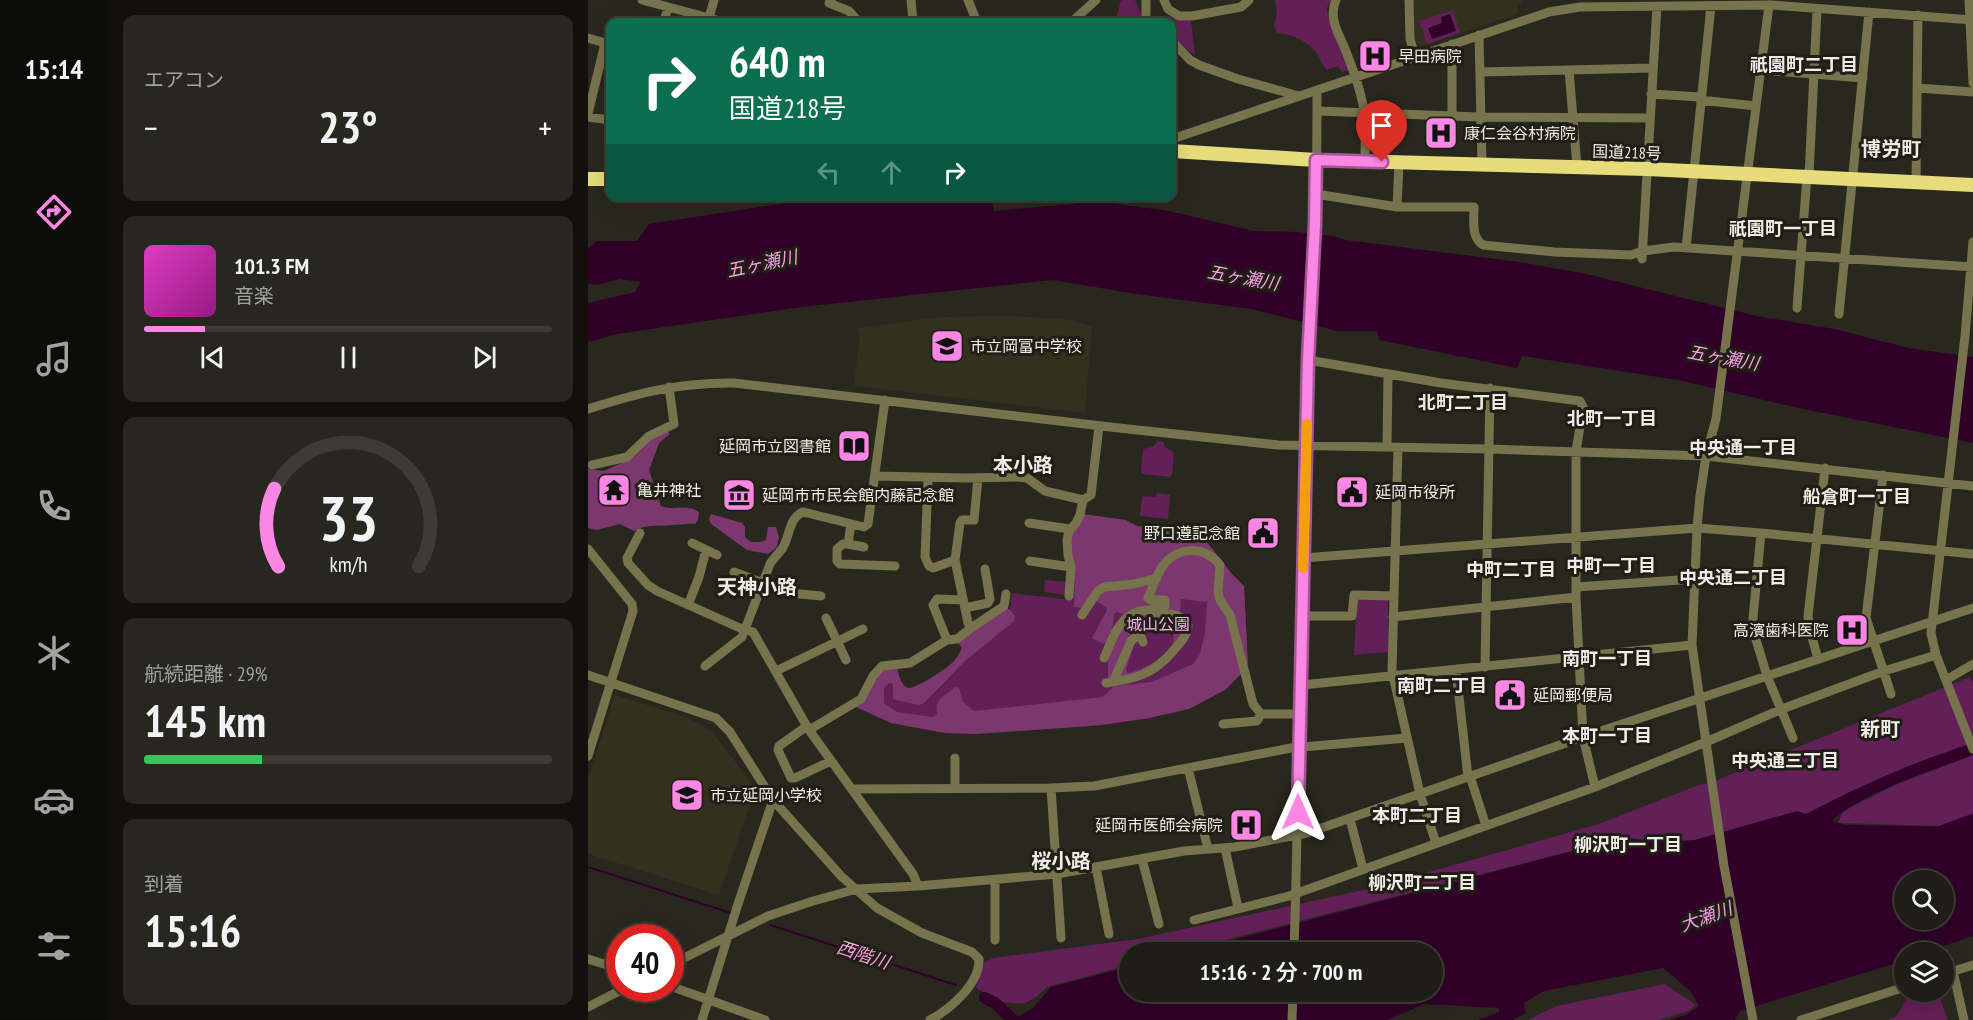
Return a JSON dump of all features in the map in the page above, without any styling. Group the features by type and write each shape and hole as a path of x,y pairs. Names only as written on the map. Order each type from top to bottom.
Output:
{"highway":[{"name":"国道218号","path":"1176,147 1316,160 1647,169 1973,185"},
{"path":"588,179 606,179"}],"street":[{"path":"642,0 668,7 681,5 709,18 714,0"},
{"path":"911,0 913,18"},
{"path":"968,0 975,18"},
{"path":"1076,18 1096,0"},
{"path":"1139,0 1147,18"},
{"path":"1146,0 1148,18"},
{"path":"1164,0 1168,9 1179,16 1192,16 1241,7 1249,0"},
{"path":"1336,0 1332,10 1333,16 1357,77 1364,112 1365,161"},
{"path":"1409,0 1410,39 1415,57"},
{"path":"1839,314 1872,0"},
{"path":"1969,0 1972,20 1973,83"},
{"path":"828,1 849,11 856,18"},
{"path":"1176,143 1182,136 1564,8 1636,3 1657,6 1769,5 1972,20"},
{"path":"1753,1020 1724,866 1692,645 1697,528 1707,456 1716,419 1769,5"},
{"path":"1642,255 1657,6"},
{"path":"1686,248 1711,6"},
{"path":"665,18 668,7"},
{"path":"1797,308 1815,74 1817,9"},
{"path":"1916,182 1918,15"},
{"path":"1479,35 1482,165"},
{"path":"588,38 606,43"},
{"path":"1452,44 1452,116"},
{"path":"1176,45 1190,60 1199,65 1238,79 1299,96"},
{"path":"606,51 588,116 606,119"},
{"path":"1480,72 1653,68"},
{"path":"1569,70 1577,167"},
{"path":"1761,70 1863,78"},
{"path":"1917,88 1973,92"},
{"path":"1294,942 1308,360 1315,225 1317,91"},
{"path":"1651,94 1755,106"},
{"path":"1317,111 1480,117 1650,118"},
{"path":"1397,207 1400,163"},
{"path":"1316,194 1397,207 1474,207 1475,234 1477,241 1483,245 1566,253 1631,255 1642,255 1674,247 1972,267"},
{"path":"1973,242 1968,338 1951,458 1931,633 1936,655 1973,749"},
{"path":"1308,360 1388,374 1580,401 1583,407 1576,452 1576,592 1583,737 1595,787"},
{"path":"1388,374 1388,447"},
{"path":"588,409 669,387 734,383 1267,444 1707,456 1973,486"},
{"path":"592,465 627,457 649,436 674,424 669,387"},
{"path":"1485,667 1490,388"},
{"path":"705,666 742,637 770,564 783,548 791,525 798,514 802,512 864,527 868,524 885,400"},
{"path":"876,476 1027,478 1045,491 1083,500 1091,495 1099,426"},
{"path":"1398,447 1394,676 1420,794 1436,843"},
{"path":"1818,659 1808,616 1825,468"},
{"path":"1883,475 1866,618 1891,694"},
{"path":"928,478 925,557 927,563 933,568 955,560"},
{"path":"971,627 968,623 955,560 960,523 963,520 974,520 978,478"},
{"path":"1069,596 1071,567 1067,540 1070,529 1080,515 1083,500"},
{"path":"1029,523 1070,529"},
{"path":"848,544 851,524"},
{"path":"1303,558 1697,528 1973,554"},
{"path":"640,533 627,558 628,563 648,585 688,605 753,632 808,728 913,874 918,886"},
{"path":"1761,533 1753,618 1754,633 1767,676 1793,738"},
{"path":"692,543 717,555"},
{"path":"864,547 843,544 837,549 837,561 840,564 895,566"},
{"path":"588,549 632,604 633,611 588,756"},
{"path":"688,605 706,550"},
{"path":"1104,658 1120,625 1132,613 1160,609 1165,606 1165,600 1148,598 1162,567 1171,558 1187,550 1201,551 1215,559 1220,565 1218,592 1220,600 1230,615 1253,704 1261,714"},
{"path":"1030,561 1071,567"},
{"path":"947,640 933,605 934,602 937,599 964,604 988,603 990,599 985,569"},
{"path":"734,572 763,585 789,593 821,596"},
{"path":"1082,615 1098,591 1104,587 1134,584 1157,578"},
{"path":"1394,617 1487,607 1576,592 1695,579"},
{"path":"831,761 791,778 778,750 779,746 808,728 861,699 873,676 882,666 910,663 947,640 957,639 1004,606 1006,594"},
{"path":"1303,616 1352,616 1354,595 1394,596"},
{"path":"684,958 768,916 813,900 857,890 1057,874 1184,851 1225,848 1307,833 1583,737 1973,608"},
{"path":"1132,613 1176,615 1187,623 1187,632 1174,651 1157,668 1137,678 1110,682 1131,641 1137,636 1141,637 1143,642"},
{"path":"826,618 846,660"},
{"path":"776,671 863,629"},
{"path":"1302,685 1692,645"},
{"path":"1194,920 1238,908 1296,897 1363,869 1595,787 1782,709 1884,671 1936,655"},
{"path":"1946,682 1973,664"},
{"path":"1456,670 1469,777 1485,826"},
{"path":"588,675 716,718 730,732 773,800 841,876 877,908 922,933 965,948 979,959 977,970 963,995 930,1020"},
{"path":"1261,714 1300,714"},
{"path":"1223,724 1257,721 1261,714"},
{"path":"852,789 1094,786 1299,747 1407,738"},
{"path":"955,758 955,788"},
{"path":"1188,768 1208,849"},
{"path":"1051,788 1061,938"},
{"path":"702,1020 773,800"},
{"path":"1350,819 1363,869"},
{"path":"1225,848 1238,908"},
{"path":"1142,859 1159,924"},
{"path":"1096,867 1109,934"},
{"path":"995,880 995,940"},
{"path":"588,959 606,965"},
{"path":"1954,970 1973,965"},
{"path":"1954,989 1965,1020"},
{"path":"1801,1020 1894,990"},
{"path":"684,991 765,1020"},
{"path":"588,1007 606,998"},
{"path":"1292,1020 1293,1002"}],"shaded area":[{"path":"1411,0 1522,0 1522,2 1518,3 1518,14 1419,47 1414,44"},
{"path":"1011,316 1065,319 1092,326 1085,413 854,384 860,334 858,328 941,317"},
{"path":"615,695 686,717 710,730 755,789 719,895 588,854 588,779"}],"green space":[{"path":"1135,0 1143,18 1116,18 1121,1"},
{"path":"1275,0 1331,0 1327,8 1328,15 1351,70 1342,72 1338,66 1327,70 1315,51 1305,42 1277,33 1274,26 1277,13"},
{"path":"1453,10 1460,33 1427,44 1419,21"},
{"path":"1176,19 1191,20 1195,56 1176,39"},
{"path":"667,430 670,434 659,443 649,470 661,506 699,512 695,524 649,526 634,531 620,524 597,530 588,528 588,469 604,471 634,457 652,439"},
{"path":"1157,441 1164,442 1164,447 1174,453 1170,477 1141,472 1143,449 1152,447"},
{"path":"1157,493 1170,495 1168,519 1140,516 1142,496 1156,497"},
{"path":"711,514 742,523 745,527 745,537 751,542 766,540 768,527 776,527 779,537 777,547 768,554 747,550 711,524 709,519"},
{"path":"1083,514 1126,520 1137,526 1170,529 1206,541 1244,586 1248,666 1233,615 1221,595 1224,566 1200,547 1188,546 1176,550 1150,578 1111,583 1083,608 1074,607 1075,567 1069,541"},
{"name":"城山公園","path":"1138,527 1170,527 1206,541 1244,586 1248,666 1225,690 1189,709 1149,718 1102,725 976,734 945,733 891,723 854,706 897,667 902,682 908,688 912,688 942,670 960,653 962,648 957,641 1003,609 1010,610 1012,593 1072,600 1075,567"},
{"path":"1183,554 1204,556 1216,565 1225,613 1242,673 1225,690 1189,709 1102,725 976,734 945,733 891,723 854,706 879,670 897,667 902,682 908,688 917,686 936,674 957,657 962,648 957,641 1003,609 1009,609 1015,616 1014,621 965,661 923,704 918,705 893,699 893,684 889,683 884,688 884,703 897,712 933,717 937,714 937,704 941,698 955,687 959,688 963,702 974,711 1103,697 1114,686 1152,682 1193,664 1200,654 1205,633 1207,602 1181,599 1180,614 1160,610 1151,599 1167,567"},
{"path":"1045,580 1066,582 1065,595 1044,592"},
{"path":"1149,584 1147,594 1164,602 1126,615 1116,612 1111,639 1103,644 1092,638 1107,610 1095,600 1106,590"},
{"path":"1357,597 1388,598 1388,652 1354,655"},
{"path":"1143,614 1182,619 1186,631 1156,666 1117,679 1135,642 1126,670 1128,673 1143,668 1160,658 1168,651 1174,637 1171,629 1159,627 1136,635 1115,678 1108,678 1108,655 1127,619"},
{"path":"1970,677 1973,683 1973,743 1806,814 1797,811 1695,840 1666,842 1622,838 1218,942 1119,942 1119,968 1047,987 1036,997 1023,1004 1002,1002 976,988 984,963 993,958 1138,939 1368,889 1596,825 1696,786 1715,781"},
{"path":"1973,755 1973,827 1838,823 1843,811 1898,784"},
{"path":"1665,984 1696,1005 1688,1011 1659,1020 1528,1020 1556,1006"},
{"path":"1904,1002 1941,1002 1948,1020 1888,1020 1897,1016"}],"water":[{"path":"1450,14 1456,31 1432,39 1428,28 1442,23 1441,17"},
{"name":"五ヶ瀬川","path":"799,201 991,201 994,211 1096,201 1169,211 1254,231 1333,236 1346,240 1520,262 1582,273 1757,316 1834,329 1909,348 1973,357 1973,443 1803,409 1678,380 1522,356 1517,368 1379,340 1377,331 1337,331 1251,309 1136,294 1053,280 802,307 617,334 588,342 588,303 635,292 640,282 620,279 597,285 588,284 588,248 597,241 637,241 649,224"},
{"path":"1973,743 1973,755 1880,791 1846,810 1832,821 1846,825 1973,827 1973,936 1954,942 1894,942 1894,963 1740,1011 1735,1020 1669,1020 1686,1015 1699,1006 1690,991 1663,968 1544,991 1524,1003 1526,1013 1513,1020 1478,1020 1499,1012 1499,1008 1424,1004 1388,1020 1010,1020 1032,1009 1051,987 1119,970 1119,1002 1443,1002 1443,942 1225,942 1622,838 1666,842 1695,840 1797,811 1806,814 1930,758"}],"waterway":[{"name":"大瀬川","path":"1940,832 1973,820"},
{"path":"588,867 731,913"},
{"name":"西階川","path":"770,925 956,985"},
{"name":"西階川","path":"985,998 995,1003 1013,1020"}],"slow traffic":[{"path":"1303,568 1307,424"}],"place":[{"name":"早田病院","path":"1375,56"},
{"name":"康仁会谷村病院","path":"1441,133"},
{"name":"市立岡富中学校","path":"947,346"},
{"name":"延岡市立図書館","path":"854,446"},
{"name":"亀井神社","path":"614,490"},
{"name":"延岡市役所","path":"1352,492"},
{"name":"延岡市市民会館内藤記念館","path":"739,495"},
{"name":"野口遵記念館","path":"1263,533"},
{"name":"高濱歯科医院","path":"1852,630"},
{"name":"延岡郵便局","path":"1510,695"},
{"name":"市立延岡小学校","path":"687,795"},
{"name":"延岡市医師会病院","path":"1246,825"}],"district":[{"name":"祇園町二丁目","path":"1804,65"},
{"name":"博労町","path":"1891,149"},
{"name":"祇園町一丁目","path":"1783,229"},
{"name":"北町二丁目","path":"1463,403"},
{"name":"北町一丁目","path":"1612,419"},
{"name":"中央通一丁目","path":"1743,448"},
{"name":"本小路","path":"1023,465"},
{"name":"船倉町一丁目","path":"1857,497"},
{"name":"中町一丁目","path":"1611,566"},
{"name":"中町二丁目","path":"1511,570"},
{"name":"中央通二丁目","path":"1733,578"},
{"name":"天神小路","path":"757,587"},
{"name":"南町一丁目","path":"1607,659"},
{"name":"南町二丁目","path":"1442,686"},
{"name":"新町","path":"1880,729"},
{"name":"本町一丁目","path":"1607,736"},
{"name":"中央通三丁目","path":"1785,761"},
{"name":"本町二丁目","path":"1417,816"},
{"name":"柳沢町一丁目","path":"1628,845"},
{"name":"桜小路","path":"1061,861"},
{"name":"柳沢町二丁目","path":"1422,883"}],"route":[{"path":"1298,812 1308,360 1316,160 1382,162"}]}
